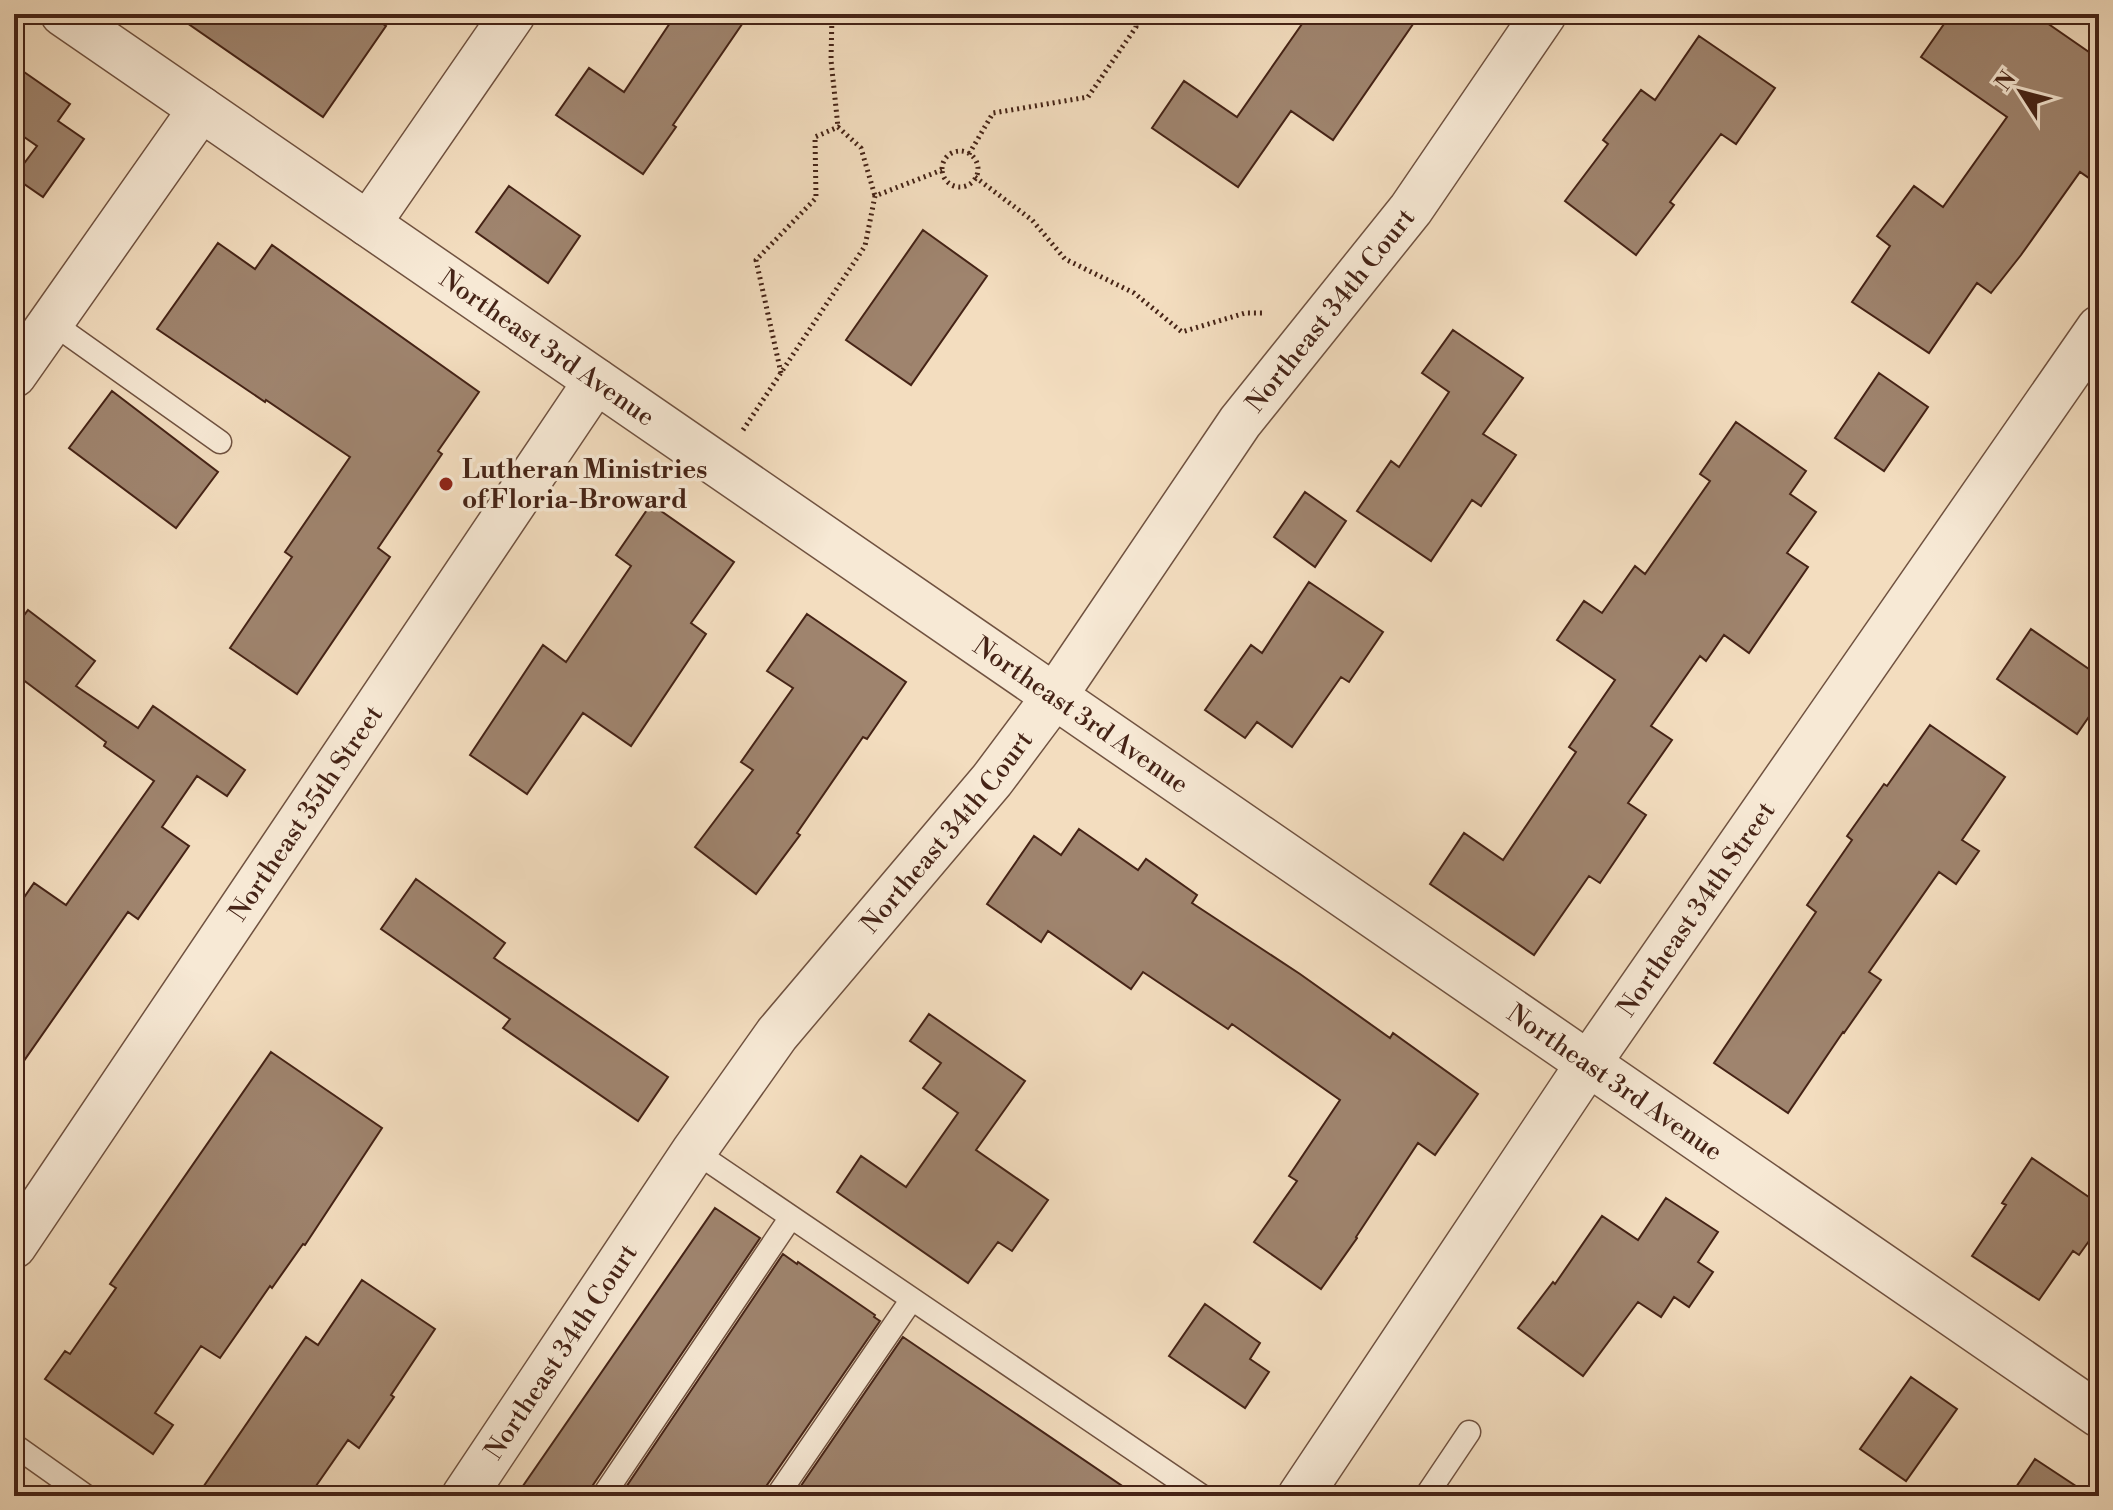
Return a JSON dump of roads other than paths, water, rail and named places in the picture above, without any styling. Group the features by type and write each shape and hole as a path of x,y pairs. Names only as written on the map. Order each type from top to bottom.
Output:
{"street":[{"name":"Northeast 3rd Avenue","path":"63,14 1588,1064 2095,1404"},
{"path":"368,224 513,14"},
{"name":"Northeast 34th Court","path":"464,1496 694,1151 777,1034 992,780 1054,697 1240,422 1411,209 1544,14"},
{"path":"14,375 201,109"},
{"name":"Northeast 34th Street","path":"1300,1496 1588,1064 2099,328"},
{"name":"Northeast 35th Street","path":"14,1246 596,381"}],"lane":[{"path":"51,322 220,442"},
{"path":"694,1151 1202,1496"},
{"path":"603,1496 791,1217"},
{"path":"777,1496 912,1299"},
{"path":"1426,1496 1469,1432"},
{"path":"14,1445 86,1496"}],"place":[{"name":"Lutheran Ministries of Floria-Broward","path":"446,484"}]}
